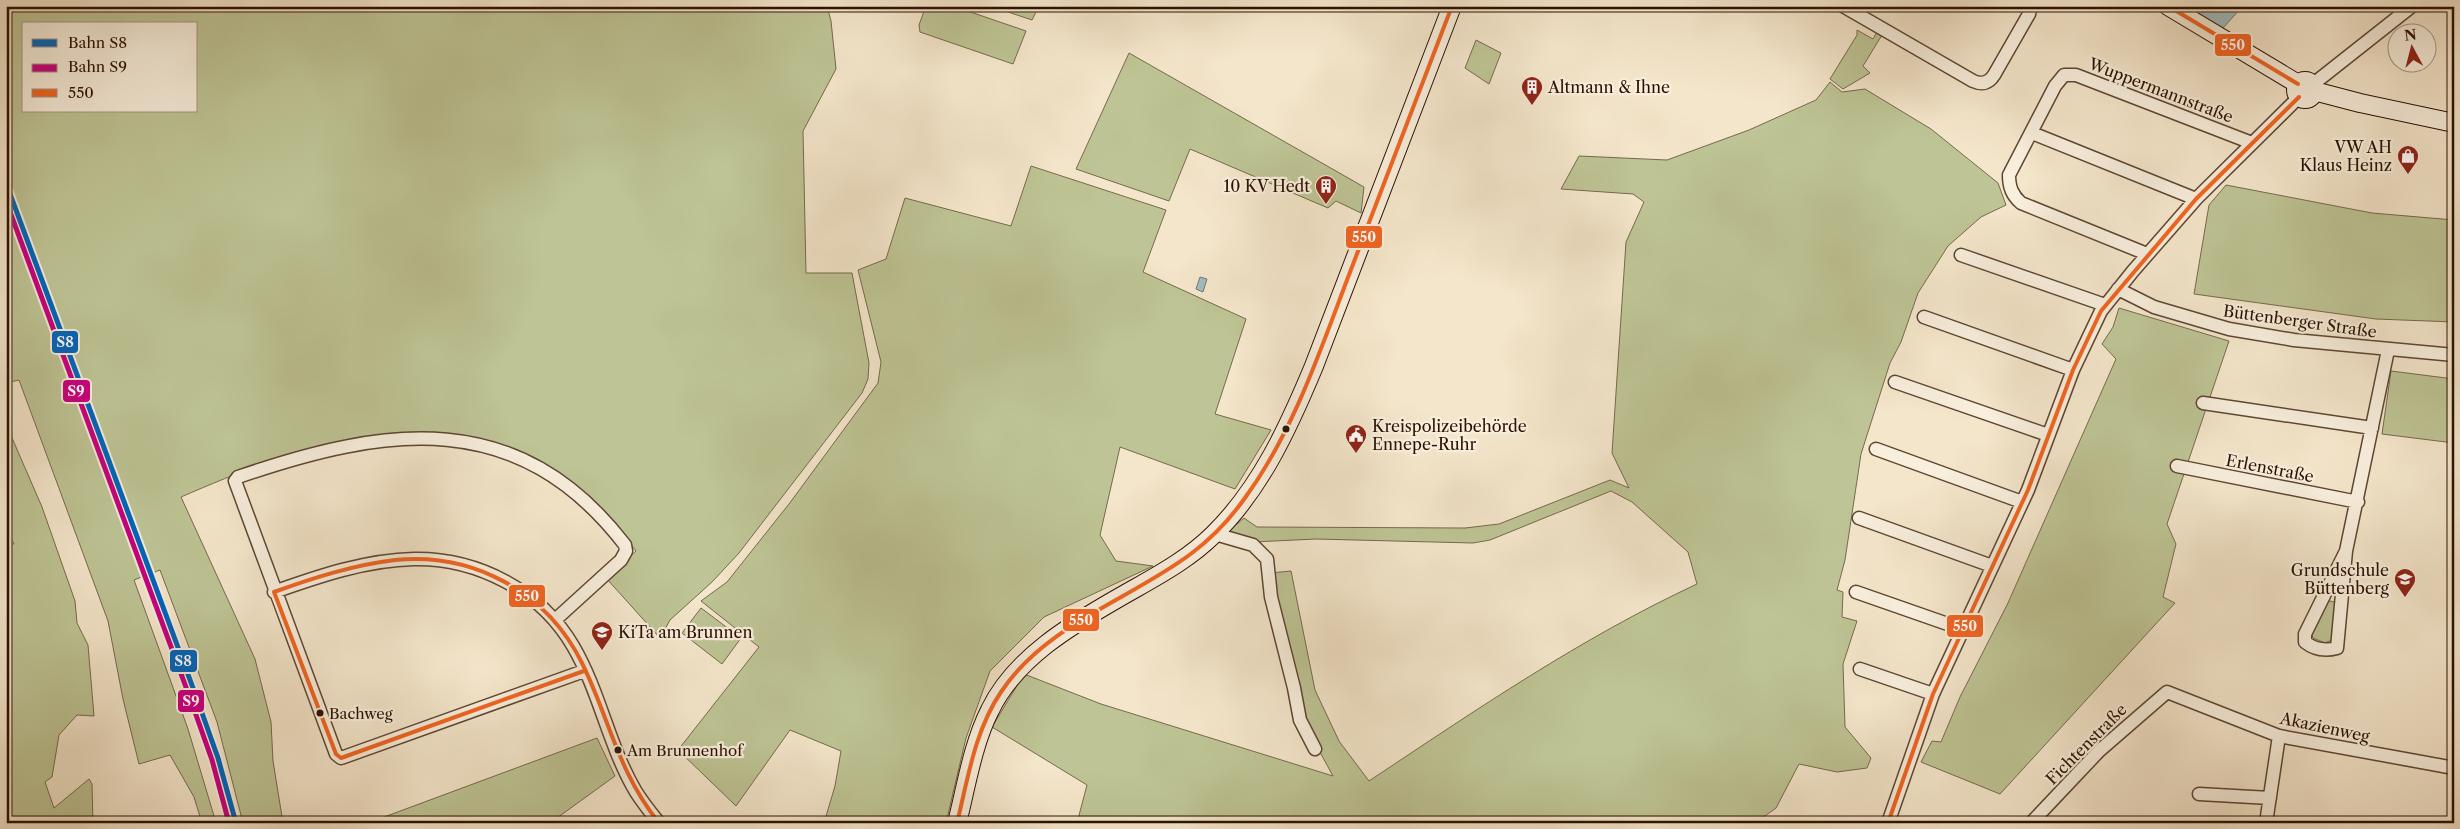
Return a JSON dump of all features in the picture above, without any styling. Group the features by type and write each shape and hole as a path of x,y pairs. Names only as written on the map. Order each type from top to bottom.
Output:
{"main road":[{"path":"958,823 970,768 989,711 1014,673 1082,619 1188,558 1215,534 1253,488 1292,416 1322,346 1452,6"},
{"path":"2168,6 2306,89 2360,103 2454,123"}],"street":[{"path":"1843,6 1973,81 1982,84 1988,82 1994,75 2029,14 2031,6"},
{"path":"1888,823 1933,694 2022,502 2073,370 2105,304 2196,199 2306,89 2412,6"},
{"name":"Wuppermannstraße","path":"2147,254 2021,203 2014,196 2009,185 2009,175 2055,86 2064,75 2076,75 2252,143"},
{"path":"2032,133 2196,199"},
{"path":"1961,255 2105,304"},
{"name":"Büttenberger Straße","path":"2118,289 2154,308 2229,329 2294,340 2454,355"},
{"path":"1924,317 2073,370"},
{"path":"2346,550 2305,634 2305,642 2310,646 2327,651 2337,648 2346,550 2358,502 2388,350"},
{"path":"1896,382 2048,435"},
{"path":"2203,404 2372,428"},
{"path":"556,620 621,560 626,552 625,545 595,509 572,490 545,472 516,457 457,440 426,437 363,443 315,452 238,477 234,481 326,731 336,754 341,758 584,671"},
{"path":"1876,449 2022,502"},
{"name":"Erlenstraße","path":"2177,466 2358,502"},
{"path":"1859,518 1992,566"},
{"path":"1215,534 1253,544 1267,559 1271,597 1294,688 1300,720 1315,749"},
{"path":"274,592 324,575 365,565 414,559 434,560 477,569 513,585 528,594 556,620 574,647 636,792 659,823"},
{"path":"1856,592 1962,629"},
{"path":"1860,669 1933,694"},
{"name":"Akazienweg","path":"2167,692 2279,736 2454,768"},
{"name":"Fichtenstraße","path":"2031,823 2099,751 2167,692"},
{"path":"2266,823 2279,736"},
{"path":"2199,794 2270,798"}],"green space":[{"path":"6,6 827,6 831,21 836,69 803,131 806,273 852,273 869,363 868,379 862,393 739,553 712,582 670,620 660,638 606,578 636,551 606,516 573,485 548,467 504,446 458,435 411,432 363,437 316,447 270,462 181,497 255,659 271,722 273,761 283,823 243,823 217,722 160,570 134,580 188,729 216,823 202,823 194,797 170,755 139,764 123,699 108,621 19,380 6,383"},
{"path":"926,6 953,6 1026,31 1013,64 920,32 919,25"},
{"path":"990,6 1039,6 1032,20"},
{"path":"1857,30 1873,39 1877,32 1882,35 1863,66 1870,73 1843,89 1830,79 1857,35"},
{"path":"1476,40 1501,53 1489,84 1465,68"},
{"path":"1129,53 1364,187 1361,213 1336,201 1328,208 1190,149 1169,201 1076,169"},
{"path":"1830,82 1842,92 1865,89 1931,129 1998,183 2006,205 1981,217 1948,246 1918,293 1901,342 1890,363 1861,454 1845,560 1837,590 1843,592 1842,617 1857,621 1843,664 1845,727 1871,758 1867,768 1837,772 1799,764 1776,808 1755,823 1077,823 1087,785 992,727 1024,674 1101,704 1333,776 1303,721 1270,573 1291,571 1315,690 1339,741 1369,781 1570,651 1697,584 1688,552 1632,502 1611,491 1490,540 1473,543 1316,539 1253,542 1225,534 1244,518 1257,527 1465,528 1499,524 1610,480 1629,488 1612,453 1626,242 1644,202 1633,194 1561,189 1579,156 1667,160 1749,130 1816,100"},
{"path":"1031,166 1166,210 1143,272 1246,319 1215,414 1271,430 1235,489 1120,447 1100,535 1116,561 1153,566 1044,617 990,671 966,738 946,823 824,823 835,786 841,751 790,730 736,806 678,750 759,647 701,601 727,582 789,504 878,383 881,362 858,270 886,259 905,198 1011,226"},
{"path":"2226,185 2372,213 2454,220 2454,322 2376,319 2194,294 2209,205"},
{"path":"2119,308 2229,341 2167,524 2176,544 2163,597 2175,603 2000,794 1921,762 1932,741 1941,742 1960,697 2008,603 2116,359 2102,344 2113,327"},
{"path":"2391,371 2454,379 2454,443 2382,434"},
{"path":"6,424 42,507 75,601 77,623 88,645 94,716 77,715 59,735 52,777 45,782 54,808 89,779 92,784 93,823 6,823 6,544 14,544 6,529"},
{"path":"2326,600 2334,602 2339,607 2334,639 2325,643 2313,638 2311,632"},
{"path":"701,608 741,638 722,664 682,633"},
{"path":"597,738 615,776 550,823 368,823"}],"water":[{"path":"2197,6 2243,6 2223,28 2195,13"},
{"path":"1200,277 1207,279 1203,292 1196,289"}],"rail line":[{"name":"S8","path":"6,183 196,696 218,758 236,823"},
{"name":"S9","path":"6,201 190,698 212,760 229,823"}],"transit line":[{"name":"550","path":"957,823 973,755 985,722 1001,692 1020,668 1041,648 1065,631 1168,570 1200,547 1235,511 1263,470 1278,445 1315,364 1452,6"},
{"name":"550","path":"2168,6 2298,84"},
{"name":"550","path":"1888,823 1933,694 2028,490 2073,370 2101,311 2196,199 2299,97"},
{"name":"550","path":"274,592 333,573 395,560 424,559 452,563 479,570 505,582 528,597 549,616 567,638 592,684 633,784 659,823"},
{"name":"550","path":"274,592 336,754 341,758 584,671"}],"place":[{"name":"Altmann & Ihne","path":"1532,106"},
{"name":"VW AH Klaus Heinz","path":"2408,175"},
{"name":"10 KV Hedt","path":"1326,205"},
{"name":"Kreispolizeibehörde Ennepe-Ruhr","path":"1356,454"},
{"name":"Grundschule Büttenberg","path":"2405,598"},
{"name":"KiTa am Brunnen","path":"602,651"},
{"name":"Bachweg","path":"320,713"},
{"name":"Am Brunnenhof","path":"618,750"}]}
